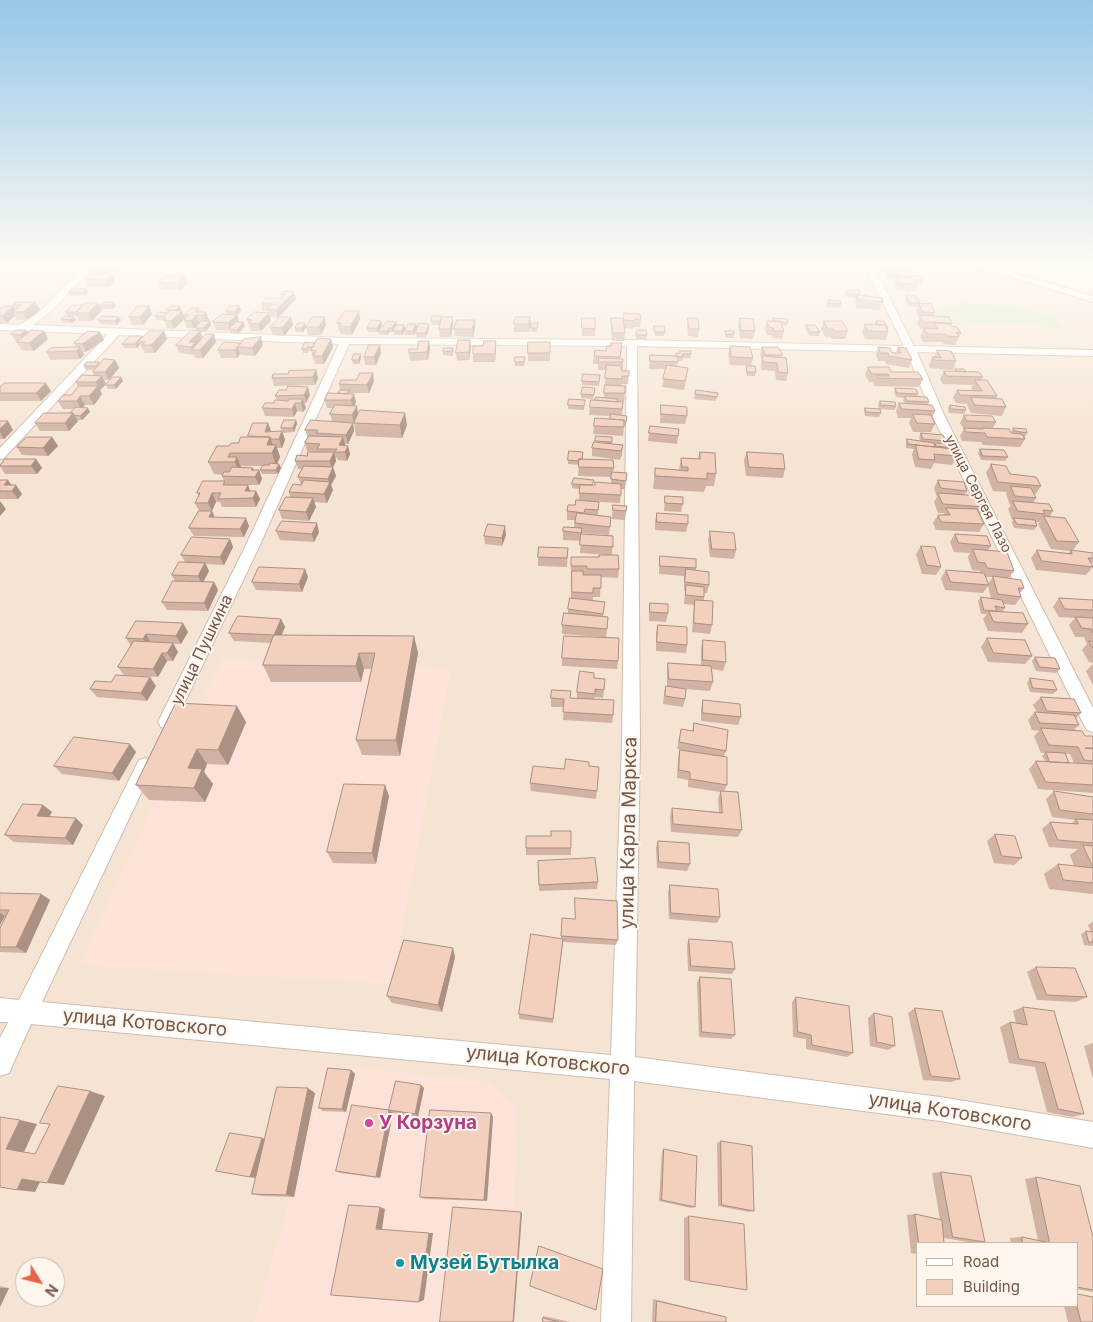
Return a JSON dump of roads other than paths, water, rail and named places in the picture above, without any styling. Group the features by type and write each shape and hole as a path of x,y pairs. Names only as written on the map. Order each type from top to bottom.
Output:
{"street":[{"path":"0,337 29,324"},
{"name":"улица Сергея Лазо","path":"898,324 939,417 1093,725"},
{"path":"0,327 345,341 632,343 1093,353"},
{"path":"0,455 117,332"},
{"name":"улица Пушкина","path":"160,735 252,547 345,341"},
{"name":"улица Карла Маркса","path":"616,1322 631,742 632,343"},
{"path":"0,1064 152,752"},
{"name":"улица Котовского","path":"0,1010 624,1068 940,1110 1093,1135"}],"place":[{"name":"У Корзуна","path":"369,1123"},
{"name":"Музей Бутылка","path":"400,1263"}]}
